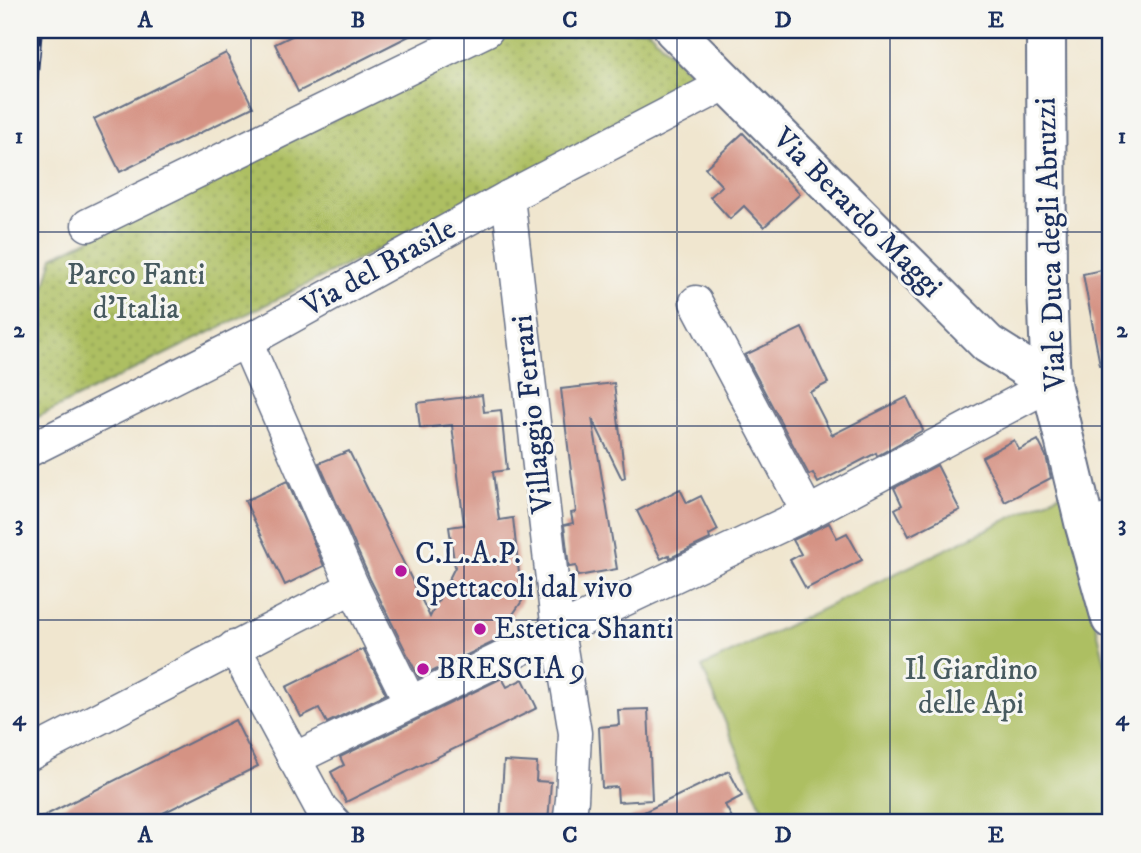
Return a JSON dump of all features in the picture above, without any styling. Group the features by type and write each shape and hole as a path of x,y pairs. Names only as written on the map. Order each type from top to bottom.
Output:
{"main road":[{"name":"Viale Duca degli Abruzzi","path":"1046,30 1047,287 1051,384 1098,522 1111,619"},
{"name":"Via Berardo Maggi","path":"686,33 727,83 988,344 1051,384"}],"street":[{"path":"88,225 487,30"},
{"name":"Via del Brasile","path":"30,450 246,341 508,197 727,83"},
{"name":"Villaggio Ferrari","path":"508,197 558,631 575,733 569,823"},
{"path":"696,302 808,513"},
{"path":"246,341 353,587 410,702"},
{"path":"294,759 808,513 1051,384"},
{"path":"30,754 353,587"},
{"path":"234,647 321,808 335,823"}],"green space":[{"name":"Parco Fanti d'Italia","path":"516,30 648,30 700,83 697,92 30,421 30,339 53,257"},
{"name":"Il Giardino delle Api","path":"1064,492 1111,687 1111,823 768,823 702,667"}],"building":[{"path":"304,30 421,30 298,92 275,44"},
{"path":"226,53 253,107 120,172 94,119"},
{"path":"743,133 800,194 764,227 744,206 730,219 710,197 722,186 705,168"},
{"path":"1111,268 1111,364 1100,365 1083,274"},
{"path":"802,328 828,383 810,392 832,435 907,397 923,430 877,456 876,453 818,483 813,473 809,475 745,355"},
{"path":"614,383 625,478 622,479 592,418 617,569 578,576 576,566 569,567 564,525 573,523 571,513 576,512 561,389"},
{"path":"482,395 484,412 501,410 507,470 493,472 499,520 513,518 522,601 494,642 419,678 370,579 319,463 349,451 430,617 455,567 449,527 464,525 452,425 420,428 417,403"},
{"path":"1014,440 1019,450 1038,440 1046,456 1051,478 1005,502 982,457"},
{"path":"937,465 960,510 909,536 895,509 902,505 894,488"},
{"path":"287,481 324,566 285,585 245,501"},
{"path":"680,489 687,503 701,496 718,530 709,535 710,539 670,558 669,555 661,559 637,511"},
{"path":"829,523 837,538 847,533 862,560 806,589 790,560 801,554 793,540"},
{"path":"363,649 386,694 327,723 319,708 301,717 286,687"},
{"path":"502,678 507,687 523,679 537,708 346,802 331,772 344,765 340,757"},
{"path":"648,709 652,800 618,802 617,787 602,788 599,727 619,725 618,710"},
{"path":"235,720 258,766 143,823 30,823"},
{"path":"504,761 537,763 536,781 551,782 548,823 500,823"},
{"path":"729,771 742,796 725,805 735,823 621,823"}],"railway":[{"path":"30,124 39,30"}],"place":[{"name":"C.L.A.P. Spettacoli dal vivo","path":"401,571"},
{"name":"Estetica Shanti","path":"480,629"},
{"name":"BRESCIA 9","path":"423,669"}]}
